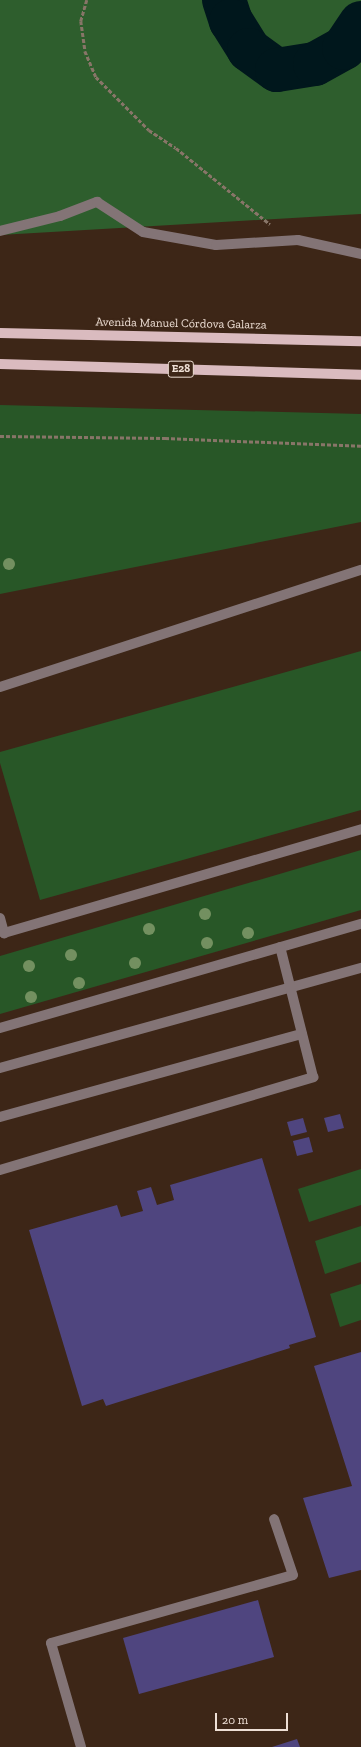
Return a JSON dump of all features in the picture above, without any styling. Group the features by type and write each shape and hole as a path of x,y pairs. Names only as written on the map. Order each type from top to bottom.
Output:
{"main road":[{"name":"Avenida Manuel Córdova Galarza","path":"0,333 361,340"},
{"name":"E28","path":"0,364 361,375"}],"lane":[{"path":"0,230 60,216 97,202 143,232 216,245 298,240 361,254"},
{"path":"0,687 361,570"},
{"path":"0,918 4,933 361,829"},
{"path":"0,1028 361,924"},
{"path":"0,1170 313,1077 280,947"},
{"path":"0,1068 361,968"},
{"path":"0,1117 302,1034"},
{"path":"81,1747 51,1643 293,1575 274,1519"}],"path":[{"path":"87,0 81,21 85,51 96,77 149,130 176,148 274,228 298,240"},
{"path":"0,436 165,438 361,446"}],"green space":[{"path":"0,0 361,0 361,214 0,235"},
{"path":"0,405 361,414 361,522 0,594"},
{"path":"361,651 361,810 40,900 0,763 0,752"},
{"path":"361,850 361,910 0,1014 0,956"},
{"path":"361,1169 361,1205 309,1222 298,1189"},
{"path":"361,1226 361,1262 325,1274 315,1241"},
{"path":"361,1284 361,1320 340,1327 330,1294"}],"building":[{"path":"340,1114 344,1128 328,1132 324,1118"},
{"path":"303,1118 307,1132 291,1136 287,1122"},
{"path":"309,1137 313,1152 297,1156 293,1141"},
{"path":"262,1158 316,1337 289,1345 290,1348 106,1406 103,1399 82,1406 29,1230 117,1205 121,1217 143,1211 137,1191 151,1187 157,1205 174,1200 170,1185"},
{"path":"361,1352 361,1570 329,1578 303,1498 352,1486 314,1366"},
{"path":"258,1600 274,1657 139,1694 123,1638"},
{"path":"297,1739 300,1747 272,1747"}],"waterway":[{"path":"224,0 231,21 249,50 277,70 315,64 344,48 361,23"}]}
